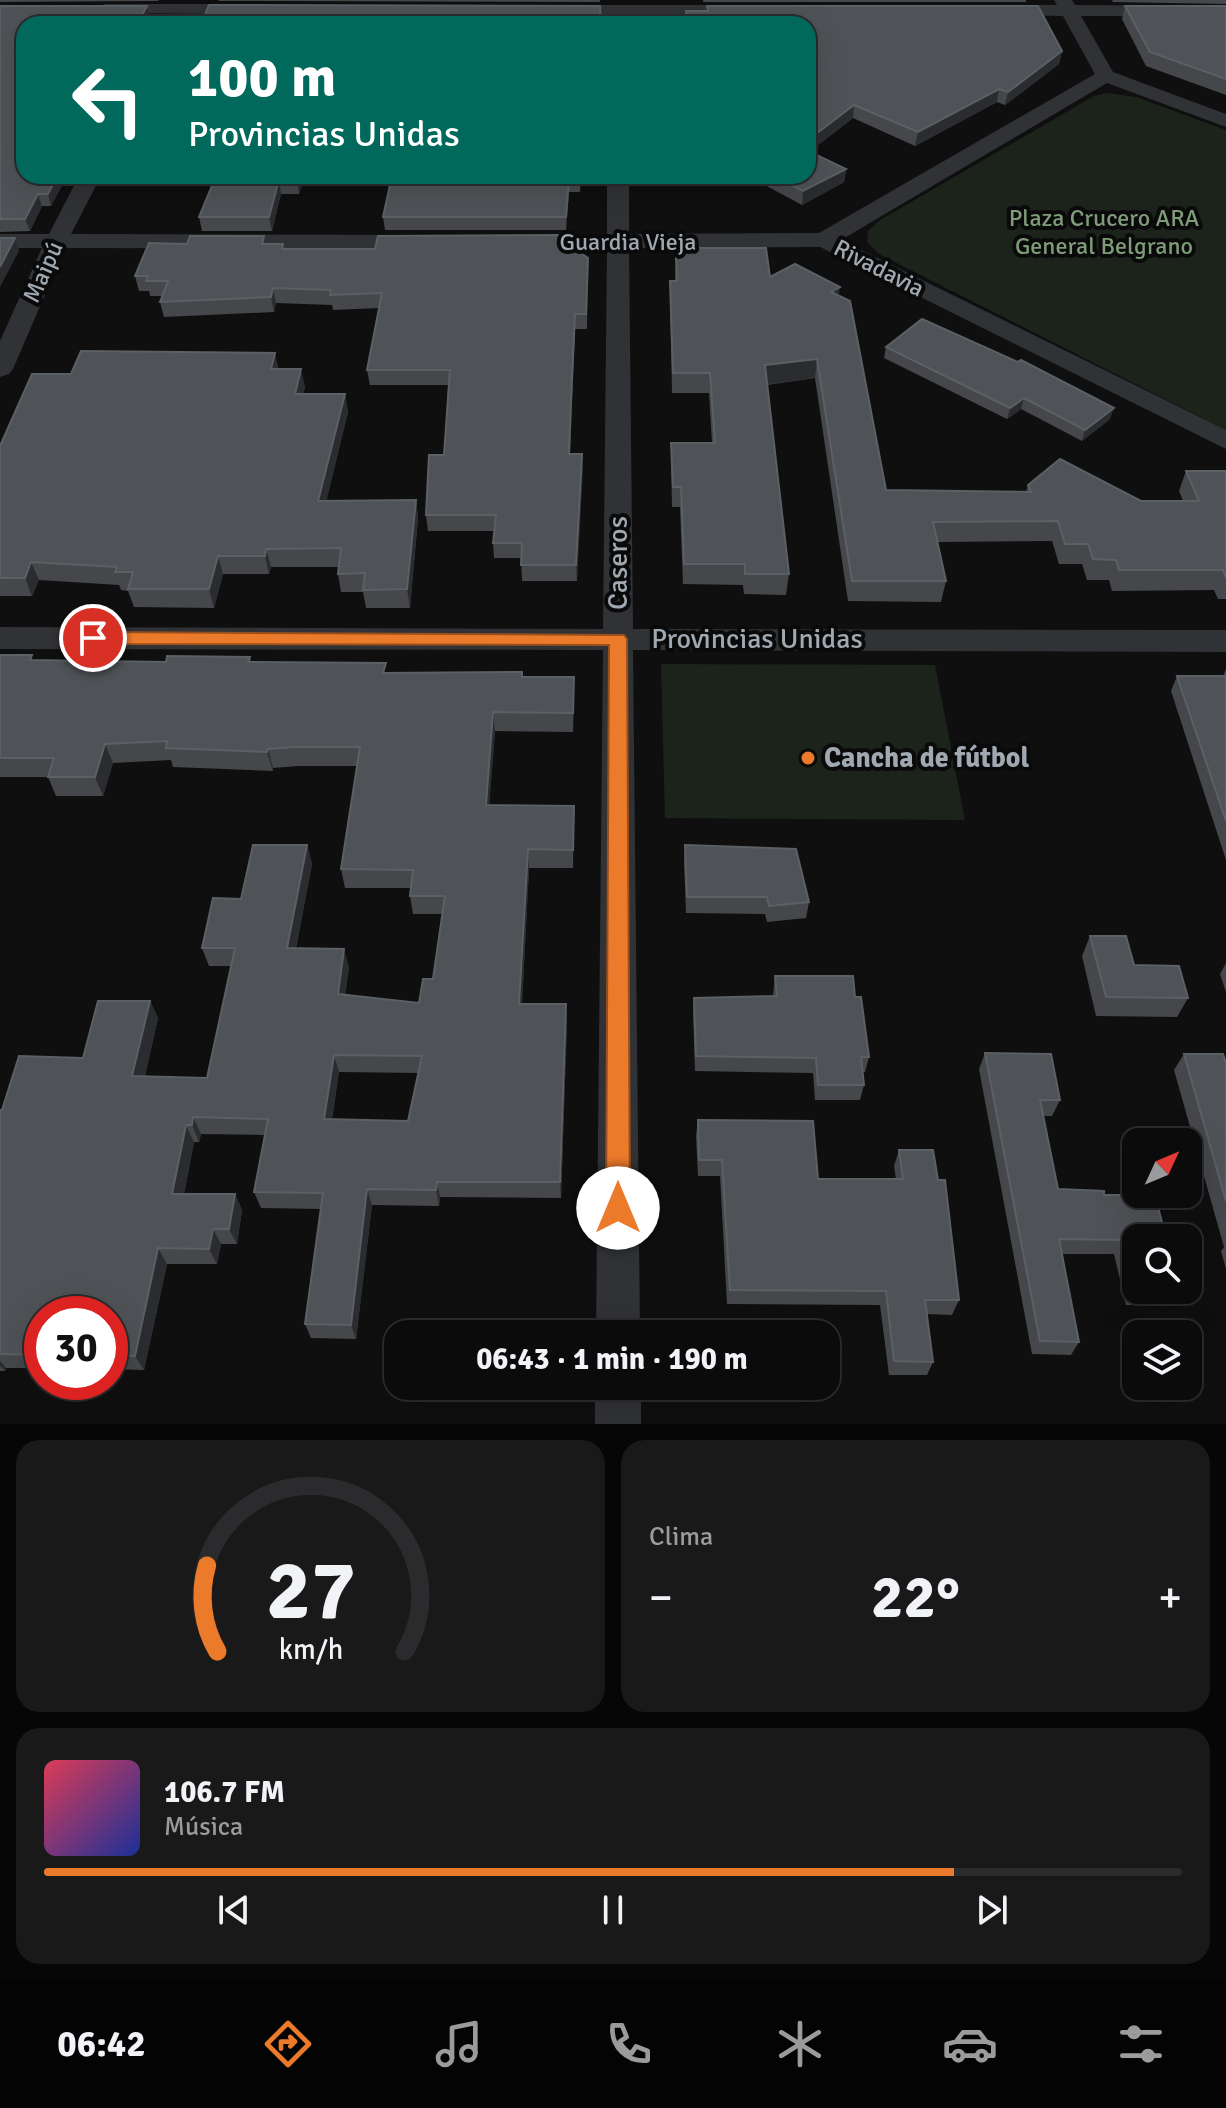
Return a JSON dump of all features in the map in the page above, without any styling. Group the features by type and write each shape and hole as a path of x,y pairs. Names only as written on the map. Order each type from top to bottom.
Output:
{"street":[{"path":"1066,5 1106,76 1226,121"},
{"path":"975,10 1066,5 1226,11"},
{"path":"88,9 271,9"},
{"path":"539,10 773,10"},
{"name":"Rivadavia","path":"824,240 1106,76"},
{"name":"Maipú","path":"0,369 56,242 86,184"},
{"name":"Caseros","path":"618,184 618,1320"},
{"name":"Rivadavia","path":"824,240 1226,441"},
{"name":"Guardia Vieja","path":"493,242 824,240"},
{"path":"0,241 446,242"},
{"name":"Provincias Unidas","path":"0,638 1226,641"},
{"path":"618,1400 618,1424"}],"green space":[{"name":"Plaza Crucero ARA General Belgrano","path":"1106,93 1136,97 1226,130 1226,430 879,254 867,242 868,231 880,220 1094,96"},
{"name":"Cancha de fútbol","path":"661,664 935,665 965,820 665,818"}],"building":[{"path":"209,5 600,6 601,16 204,16"},
{"path":"0,6 147,6 141,16 16,16 16,184 53,184 48,194 38,194 25,219 0,219"},
{"path":"707,6 1038,6 1062,51 1008,92 999,89 918,132 854,105 816,134 816,16 687,16 686,11 708,11"},
{"path":"1125,6 1226,6 1226,79 1150,52"},
{"path":"816,155 846,169 803,191 789,184 816,184"},
{"path":"213,184 278,184 269,217 199,217"},
{"path":"390,184 569,184 566,217 383,217"},
{"path":"565,235 564,242 588,258 586,314 575,314 571,400 569,454 582,454 576,565 521,565 522,543 493,543 496,515 426,515 429,455 444,455 450,370 367,370 382,293 330,295 331,290 273,288 271,297 160,302 168,281 146,281 148,276 135,276 149,243 187,244 190,236 264,236 262,244 283,244 282,249 375,249 378,236"},
{"path":"0,238 15,238 0,267"},
{"path":"697,248 766,248 770,277 795,264 840,287 831,292 850,301 886,490 1031,492 1028,485 1060,459 1141,501 1199,501 1186,471 1226,471 1226,578 1223,570 1119,570 1116,560 1093,559 1088,544 1065,544 1058,521 933,522 946,581 852,581 817,359 765,365 789,574 745,574 745,564 684,564 681,487 673,487 671,443 715,443 710,373 673,373 670,281 677,281 676,258"},
{"path":"922,319 1018,362 1021,360 1114,408 1085,430 1024,398 1010,408 886,347"},
{"path":"81,351 275,353 271,369 301,369 295,394 345,394 318,501 416,500 407,589 363,590 365,573 338,574 341,548 266,549 265,556 218,556 209,589 128,589 133,572 115,572 117,567 31,562 25,578 0,578 0,446 32,374 71,374"},
{"path":"0,655 32,655 30,660 166,662 167,656 250,657 248,662 386,663 383,673 522,672 522,677 574,677 573,713 493,712 486,805 574,806 573,850 528,849 519,1004 566,1004 560,1182 437,1182 436,1190 367,1189 351,1325 305,1324 323,1193 254,1192 268,1119 193,1117 192,1125 186,1125 172,1194 235,1194 229,1229 213,1229 209,1249 158,1248 135,1356 128,1356 128,1296 24,1296 24,1355 0,1354 0,1110 19,1056 83,1058 98,1001 150,1001 132,1076 207,1078 235,948 202,948 213,898 241,899 253,845 307,845 287,948 344,949 338,994 419,1003 423,979 433,979 445,896 410,896 413,870 341,869 360,747 293,747 268,749 267,752 166,748 167,741 105,744 95,777 48,777 54,758 0,758","holes":["334,1055 422,1056 408,1121 324,1119"]},
{"path":"1177,676 1226,676 1226,821"},
{"path":"685,845 796,849 809,902 769,906 767,897 687,897"},
{"path":"1090,936 1126,936 1134,965 1179,966 1188,998 1106,997"},
{"path":"775,976 853,976 855,997 861,997 869,1057 861,1057 864,1085 818,1085 816,1058 696,1056 694,998 777,996"},
{"path":"985,1053 1051,1054 1060,1100 1040,1100 1058,1189 1122,1195 1122,1208 1158,1208 1162,1224 1122,1224 1122,1240 1059,1239 1079,1342 1040,1341"},
{"path":"1184,1054 1223,1054 1226,1063 1226,1201"},
{"path":"698,1120 813,1121 818,1179 903,1179 899,1150 933,1150 938,1180 945,1180 959,1300 925,1300 933,1362 894,1361 886,1291 730,1290 722,1160 699,1160"}],"place":[{"name":"Cancha de fútbol","path":"808,758"}],"route":[{"path":"93,638 618,639 618,1208"}]}
